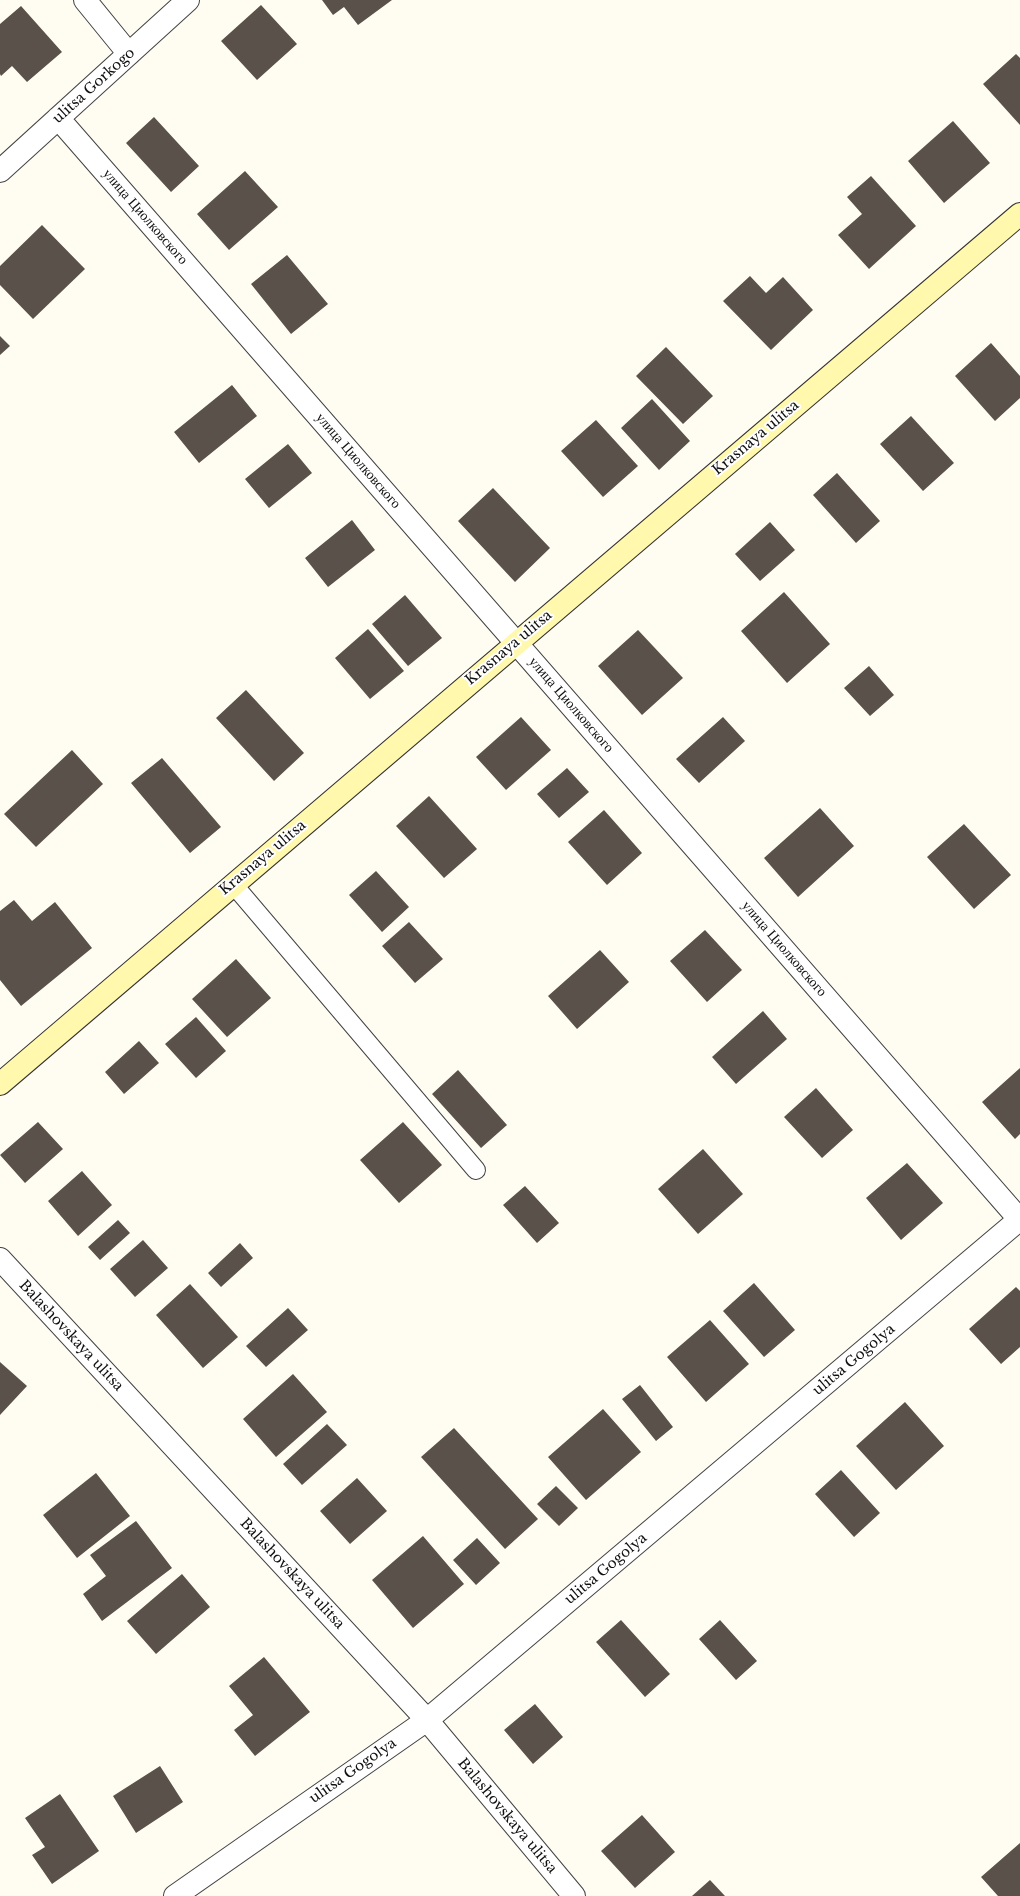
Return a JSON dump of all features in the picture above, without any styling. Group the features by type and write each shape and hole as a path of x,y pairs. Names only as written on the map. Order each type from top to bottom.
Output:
{"main road":[{"name":"Krasnaya ulitsa","path":"0,1084 516,642 1020,214"}],"street":[{"path":"84,0 129,54"},
{"name":"ulitsa Gorkogo","path":"0,171 188,0"},
{"name":"улица Циолковского","path":"58,118 1020,1220"},
{"name":"ulitsa Gogolya","path":"175,1896 427,1720 1020,1220"},
{"name":"Balashovskaya ulitsa","path":"0,1259 427,1720 574,1896"}],"lane":[{"path":"233,884 476,1170"}],"building":[{"path":"322,0 392,0 358,25 344,7 333,15"},
{"path":"261,5 297,44 257,80 221,41"},
{"path":"21,6 62,52 27,82 12,66 1,76 0,74 0,24"},
{"path":"1016,54 1020,58 1020,125 983,84"},
{"path":"154,117 199,166 171,192 126,143"},
{"path":"953,121 990,163 944,203 908,161"},
{"path":"245,171 278,207 229,250 197,214"},
{"path":"871,176 916,226 869,269 838,235 862,214 847,197"},
{"path":"42,225 85,269 33,319 0,285 0,266"},
{"path":"287,255 328,304 291,334 251,284"},
{"path":"750,276 766,293 783,277 813,310 771,350 723,301"},
{"path":"0,336 10,346 0,355"},
{"path":"991,343 1020,376 1020,398 995,421 955,376"},
{"path":"666,347 713,396 683,424 636,376"},
{"path":"232,385 257,416 199,463 174,432"},
{"path":"652,399 690,441 659,470 621,428"},
{"path":"911,416 954,463 923,491 880,444"},
{"path":"596,420 638,466 603,497 561,451"},
{"path":"288,444 312,473 269,508 245,479"},
{"path":"837,473 880,521 856,543 813,495"},
{"path":"493,488 550,548 515,582 458,521"},
{"path":"352,520 375,550 328,587 305,558"},
{"path":"770,522 795,550 760,581 735,554"},
{"path":"784,592 830,644 787,683 741,631"},
{"path":"405,595 442,638 408,666 372,624"},
{"path":"368,629 404,671 370,699 335,658"},
{"path":"638,630 683,678 642,715 598,666"},
{"path":"869,666 894,695 870,716 844,688"},
{"path":"246,690 304,753 274,781 216,718"},
{"path":"521,717 551,750 506,790 476,757"},
{"path":"723,717 745,741 699,783 676,759"},
{"path":"72,750 103,784 36,847 4,814"},
{"path":"162,758 221,827 190,853 131,783"},
{"path":"567,768 589,792 559,818 537,794"},
{"path":"429,796 477,849 444,878 396,826"},
{"path":"820,808 854,846 798,897 764,858"},
{"path":"604,810 642,853 607,885 568,842"},
{"path":"964,824 1011,875 974,909 927,857"},
{"path":"376,871 409,907 382,932 349,895"},
{"path":"14,900 32,921 55,902 92,948 21,1006 0,980 0,911"},
{"path":"409,922 443,959 415,983 382,946"},
{"path":"705,930 742,970 707,1002 670,961"},
{"path":"600,950 629,982 577,1029 548,996"},
{"path":"236,959 271,998 227,1037 192,999"},
{"path":"763,1011 787,1039 736,1084 712,1057"},
{"path":"196,1017 226,1051 196,1078 165,1044"},
{"path":"139,1041 159,1063 124,1094 105,1072"},
{"path":"1020,1068 1020,1134 1015,1139 982,1102"},
{"path":"458,1070 507,1125 481,1148 432,1094"},
{"path":"816,1088 853,1130 822,1158 784,1117"},
{"path":"38,1122 63,1149 25,1183 0,1155"},
{"path":"403,1122 442,1165 399,1203 360,1160"},
{"path":"703,1149 743,1194 698,1234 658,1189"},
{"path":"907,1163 943,1203 901,1240 866,1198"},
{"path":"82,1171 112,1205 78,1236 48,1201"},
{"path":"525,1186 559,1223 537,1243 503,1205"},
{"path":"118,1220 130,1233 100,1260 88,1247"},
{"path":"143,1240 168,1268 135,1297 110,1269"},
{"path":"240,1243 253,1258 221,1287 208,1273"},
{"path":"754,1283 795,1330 764,1357 723,1311"},
{"path":"190,1284 238,1337 203,1368 156,1315"},
{"path":"1016,1287 1020,1291 1020,1347 1001,1364 969,1329"},
{"path":"288,1308 308,1330 266,1367 246,1346"},
{"path":"710,1320 749,1364 706,1402 667,1357"},
{"path":"0,1362 27,1386 0,1415"},
{"path":"293,1374 327,1412 276,1457 243,1419"},
{"path":"640,1385 673,1427 656,1441 622,1399"},
{"path":"905,1402 944,1446 896,1490 856,1446"},
{"path":"603,1409 641,1452 586,1500 548,1457"},
{"path":"327,1424 347,1445 302,1485 283,1464"},
{"path":"454,1428 538,1519 505,1549 421,1457"},
{"path":"841,1470 880,1513 854,1537 815,1494"},
{"path":"96,1473 130,1516 77,1558 43,1515"},
{"path":"357,1478 387,1511 350,1544 320,1511"},
{"path":"556,1486 578,1508 559,1526 537,1504"},
{"path":"136,1521 172,1568 102,1621 83,1594 106,1576 90,1555"},
{"path":"423,1536 464,1584 413,1628 372,1580"},
{"path":"477,1538 500,1563 476,1585 453,1560"},
{"path":"182,1574 210,1607 156,1654 127,1621"},
{"path":"621,1620 670,1674 645,1697 596,1642"},
{"path":"720,1620 757,1661 736,1680 699,1639"},
{"path":"264,1657 310,1712 255,1756 234,1730 253,1715 229,1686"},
{"path":"535,1704 563,1737 533,1764 504,1730"},
{"path":"160,1766 183,1802 136,1833 113,1796"},
{"path":"60,1794 99,1851 52,1884 32,1855 45,1847 25,1818"},
{"path":"642,1815 675,1852 635,1888 601,1851"},
{"path":"1020,1843 1020,1896 998,1896 981,1877"},
{"path":"710,1880 725,1896 692,1896"}]}
